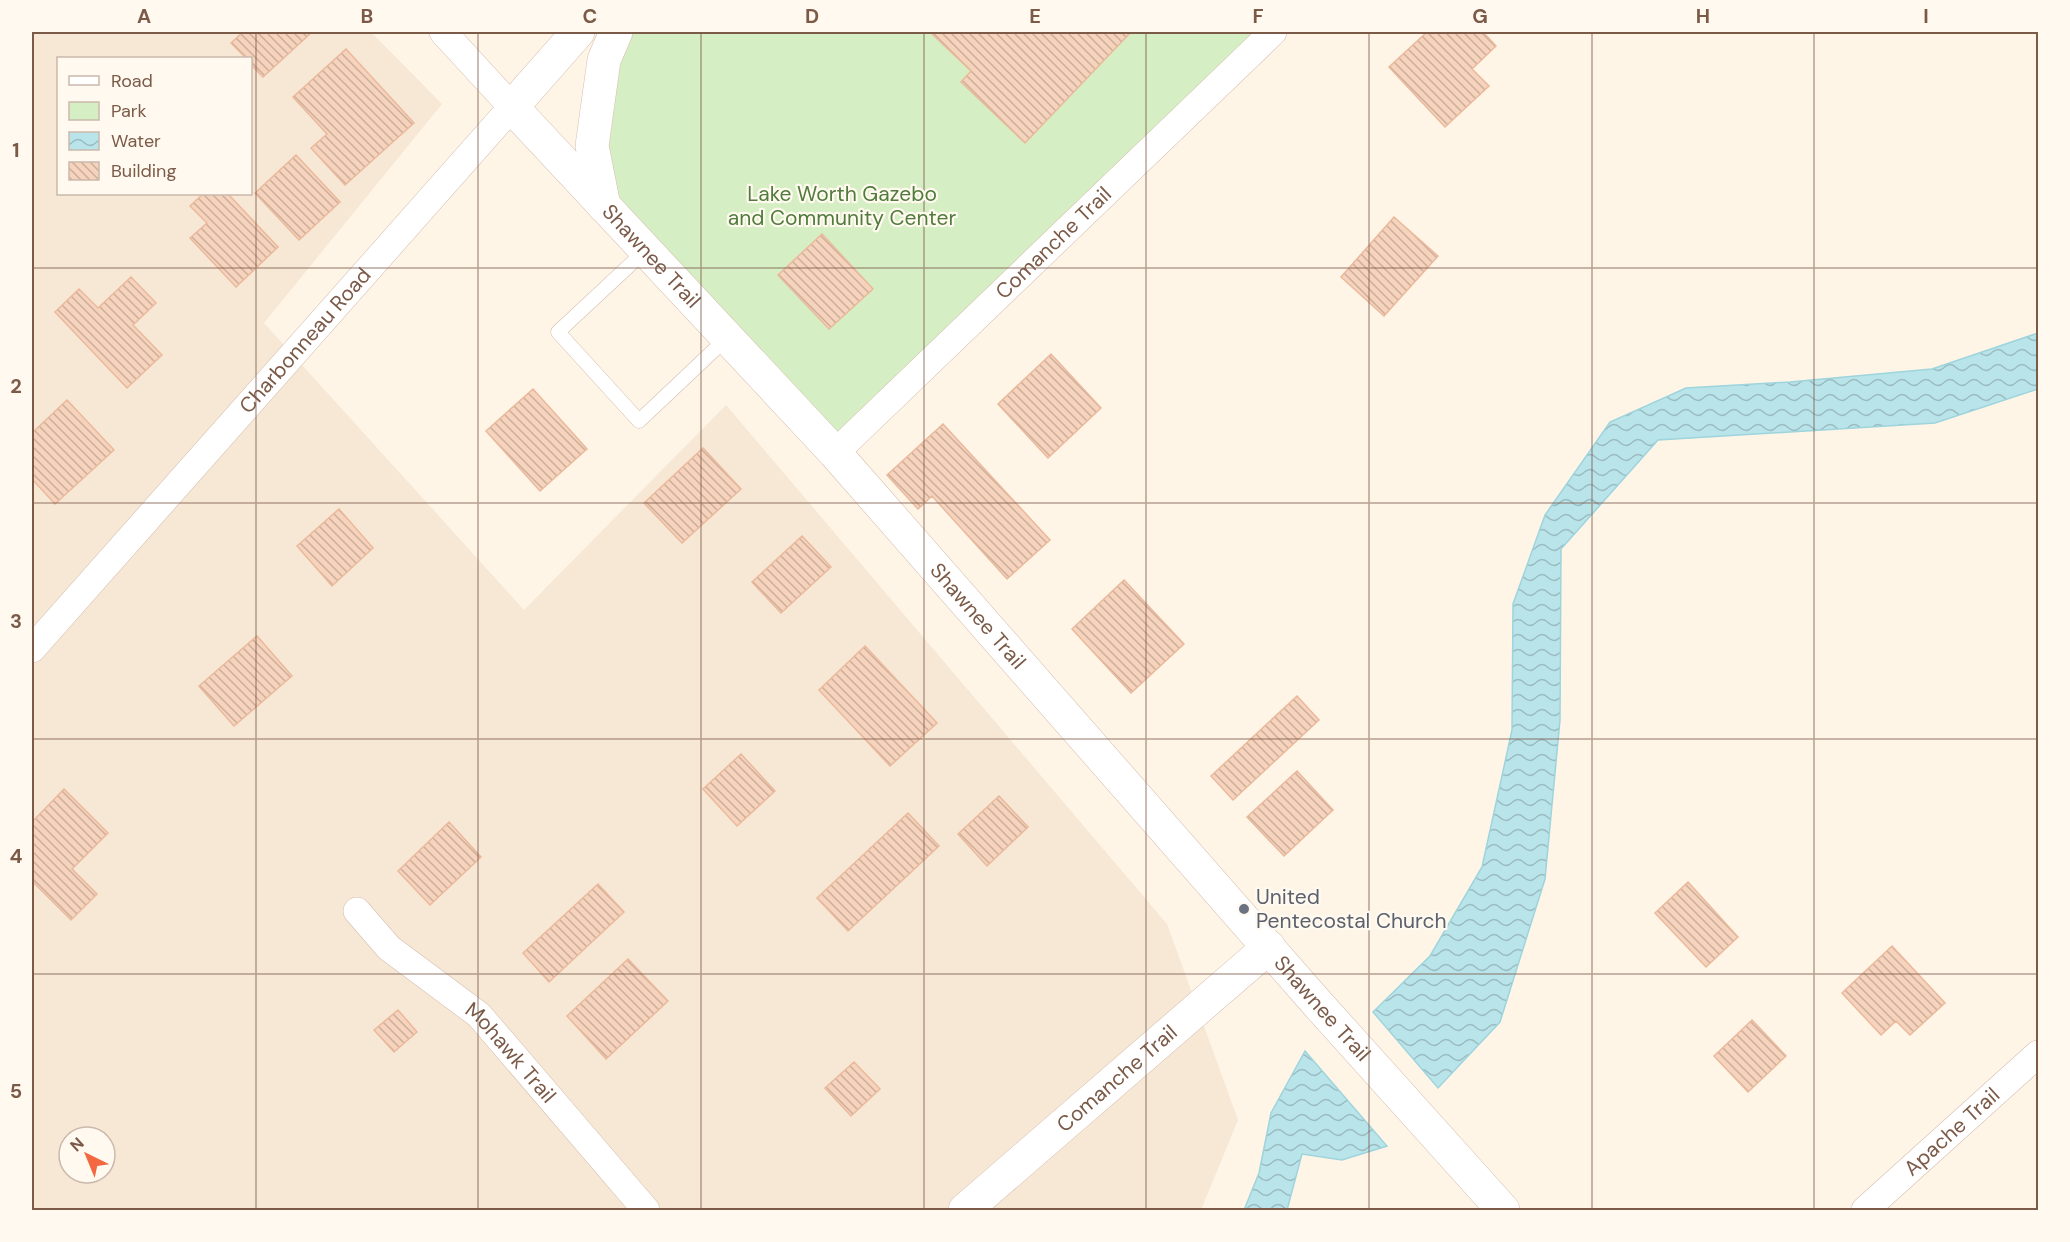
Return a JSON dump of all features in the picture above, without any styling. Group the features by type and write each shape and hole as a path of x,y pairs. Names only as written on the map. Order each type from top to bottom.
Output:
{"street":[{"name":"Shawnee Trail","path":"443,32 835,453 1316,1002 1503,1210"},
{"name":"Charbonneau Road","path":"32,649 578,32"},
{"path":"604,206 592,146 604,60 616,32"},
{"name":"Comanche Trail","path":"835,453 1273,32"},
{"name":"Mohawk Trail","path":"357,911 390,948 479,1015 646,1210"},
{"name":"Comanche Trail","path":"965,1210 1269,947"},
{"name":"Apache Trail","path":"1865,1210 2038,1054"}],"lane":[{"path":"646,250 558,332 639,421 728,337"}],"shaded area":[{"path":"32,32 371,32 442,104 264,323 524,610 726,405 1167,924 1238,1120 1201,1210 32,1210"}],"green space":[{"name":"Lake Worth Gazebo and Community Center","path":"619,32 1274,32 835,453 604,206 598,103"}],"water":[{"path":"2038,333 2038,389 1935,423 1658,440 1561,549 1560,720 1545,879 1500,1022 1438,1088 1373,1012 1430,956 1482,867 1512,730 1513,604 1545,515 1610,422 1686,388 1790,382 1932,369"},
{"path":"1305,1051 1387,1146 1342,1160 1302,1154 1287,1210 1244,1210 1259,1173 1271,1113"}],"building":[{"path":"243,32 312,32 263,77 252,66 252,57 245,57 231,43"},
{"path":"930,32 1131,32 1025,143 961,82 971,71"},
{"path":"1427,32 1483,32 1496,46 1472,69 1489,86 1445,127 1389,67"},
{"path":"346,49 414,123 345,185 311,148 327,134 293,97"},
{"path":"296,155 340,202 299,240 255,193"},
{"path":"202,195 229,195 278,247 236,287 190,238 207,223 190,206"},
{"path":"1394,217 1438,256 1384,316 1341,277"},
{"path":"822,234 873,289 829,329 778,275"},
{"path":"131,277 156,303 133,325 162,355 127,388 55,312 79,289 98,308"},
{"path":"1051,354 1101,408 1048,458 998,404"},
{"path":"533,389 587,449 540,491 486,431"},
{"path":"67,400 114,450 55,504 32,479 32,433"},
{"path":"943,424 1050,540 1007,579 932,496 918,509 887,475"},
{"path":"703,448 741,489 682,543 644,503"},
{"path":"339,509 373,548 332,586 297,546"},
{"path":"802,536 831,567 781,613 752,582"},
{"path":"1124,580 1184,644 1131,693 1072,629"},
{"path":"257,636 292,676 234,726 199,686"},
{"path":"865,646 937,723 890,766 819,690"},
{"path":"1297,696 1319,720 1233,800 1211,776"},
{"path":"741,754 775,791 737,826 703,789"},
{"path":"1297,771 1333,810 1284,856 1247,817"},
{"path":"64,789 108,833 72,869 97,894 71,920 32,881 32,822"},
{"path":"999,796 1028,827 987,866 958,834"},
{"path":"908,813 939,846 848,931 817,898"},
{"path":"449,822 481,857 430,905 398,871"},
{"path":"1688,882 1738,937 1706,967 1655,913"},
{"path":"598,884 624,912 549,982 523,953"},
{"path":"1892,946 1945,1003 1910,1035 1896,1021 1881,1035 1842,993"},
{"path":"628,959 668,1001 606,1059 567,1016"},
{"path":"398,1010 417,1032 394,1052 374,1030"},
{"path":"1752,1020 1786,1056 1748,1092 1714,1056"},
{"path":"854,1062 880,1089 851,1116 825,1088"}],"place":[{"name":"United Pentecostal Church","path":"1244,909"}]}
